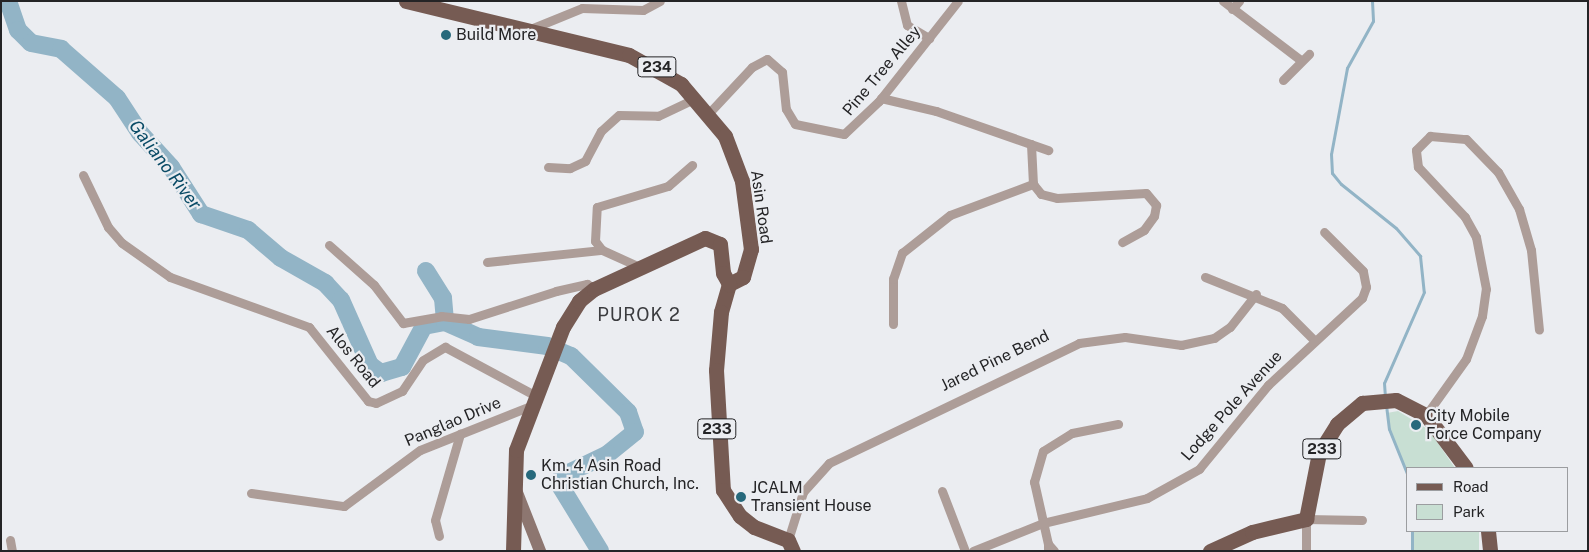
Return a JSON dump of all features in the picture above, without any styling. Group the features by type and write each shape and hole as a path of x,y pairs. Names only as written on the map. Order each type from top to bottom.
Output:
{"main road":[{"name":"Asin Road","path":"413,2 526,32 630,55 661,70 696,98 733,153 749,230 746,272 729,284"},
{"name":"233","path":"513,551 512,478 516,450 563,327 578,301 594,289 642,268 698,239 711,238 720,244 729,284"},
{"name":"Jared Pine Bend","path":"729,284 721,312 716,370 723,490 747,522 791,545"},
{"name":"233","path":"1306,519 1319,453 1337,424 1352,409 1372,400 1396,400 1426,415 1465,467"},
{"path":"512,478 540,551"},
{"path":"1210,551 1252,532 1306,519"},
{"path":"1488,532 1490,551"}],"street":[{"path":"526,32 582,5 643,10 660,1"},
{"path":"901,1 907,25 929,38"},
{"name":"Pine Tree Alley","path":"708,114 752,67 767,59 782,72 789,117 803,128 844,134 881,98 958,1"},
{"path":"1222,1 1299,59"},
{"path":"1232,9 1239,1"},
{"path":"1283,80 1299,59 1309,54"},
{"path":"548,167 570,168 585,161 600,131 619,115 658,116 696,98"},
{"path":"881,98 928,108 1048,150"},
{"path":"1426,415 1466,359 1482,316 1486,288 1484,265 1468,224 1418,167 1416,150 1430,136 1466,139 1498,172 1519,209 1531,250 1539,330"},
{"path":"1031,144 1032,184 1041,194 1057,198 1146,193 1156,205 1154,216 1144,230 1122,242"},
{"path":"602,250 594,232 599,205 668,186 692,165"},
{"name":"Alos Road","path":"83,175 108,227 122,243 170,277 309,327 368,401 376,403 402,391 423,360 445,347 534,400"},
{"path":"893,324 893,279 910,244 976,202 1032,184"},
{"name":"Lodge Pole Avenue","path":"973,551 1043,523 1116,508 1176,485 1213,455 1268,385 1314,340 1349,312 1366,287 1363,271 1324,232"},
{"path":"330,245 374,285 399,320 410,324 440,316 469,319 586,284 594,289"},
{"path":"487,262 602,250 642,268"},
{"path":"1205,277 1256,294 1282,308 1314,340"},
{"name":"Jared Pine Bend","path":"791,545 803,492 829,462 1078,343 1125,337 1181,345 1214,338 1230,327 1256,294"},
{"name":"Panglao Drive","path":"251,493 344,506 404,459 534,400"},
{"path":"1050,548 1034,482 1044,451 1072,433 1118,424"},
{"path":"439,536 435,520 460,434"},
{"path":"942,490 965,551"},
{"path":"1306,551 1306,519 1362,520"},
{"path":"10,540 12,551"}],"green space":[{"path":"1398,411 1429,430 1454,467 1406,467 1406,471 1389,429 1387,413"},
{"path":"1412,532 1479,532 1479,551 1412,551"}],"waterway":[{"name":"Galiano River","path":"8,1 18,30 31,43 61,49 117,98 140,133 171,167 201,214 248,230 281,258 325,283 341,300 370,365 381,373 402,367 424,326 445,322 478,337 547,346 571,356 628,412 635,432 608,454 562,476 561,487 600,551"},
{"path":"1372,1 1373,21 1347,68 1331,154 1332,173 1341,184 1396,228 1420,256 1424,292 1384,383 1385,396"},
{"path":"426,271 443,298 445,322"},
{"path":"1386,405 1389,429 1406,471"},
{"path":"1412,532 1412,551"}],"place":[{"name":"Build More","path":"446,35"},
{"name":"City Mobile Force Company","path":"1416,425"},
{"name":"Km. 4 Asin Road Christian Church, Inc.","path":"531,475"},
{"name":"JCALM Transient House","path":"741,497"}],"district":[{"name":"PUROK 2","path":"639,315"}]}
